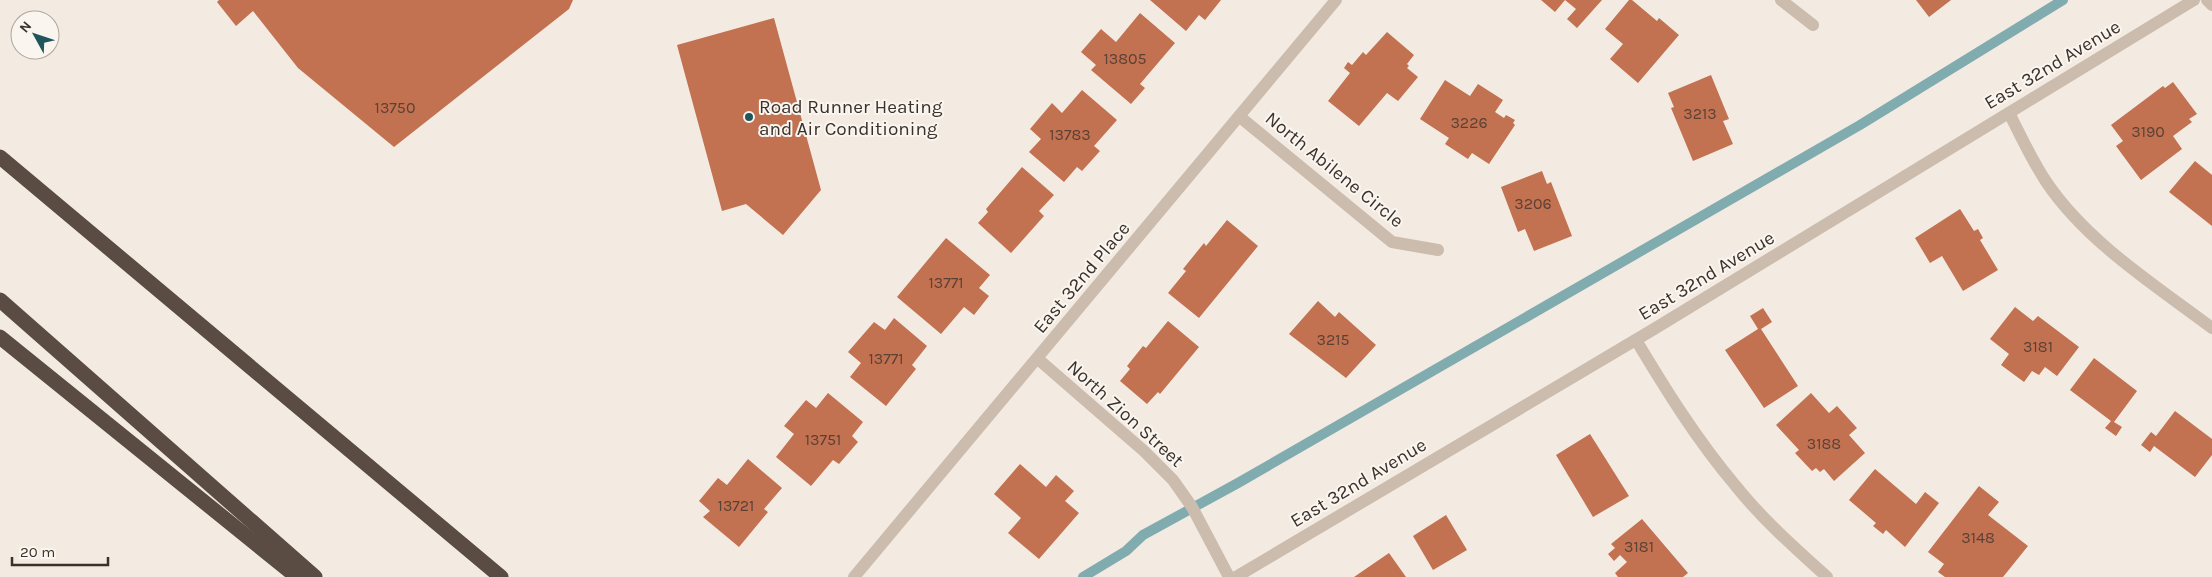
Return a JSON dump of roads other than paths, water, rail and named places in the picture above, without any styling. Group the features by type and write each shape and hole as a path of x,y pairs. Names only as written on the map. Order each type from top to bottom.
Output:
{"highway":[{"path":"0,157 501,577"},
{"path":"0,300 315,577"},
{"path":"0,337 297,577"}],"street":[{"name":"East 32nd Place","path":"854,577 1336,0"},
{"path":"1781,0 1812,26"},
{"name":"East 32nd Avenue","path":"1236,577 1636,340 2194,0"},
{"path":"2207,0 2212,5"},
{"path":"2008,113 2047,183 2077,220 2116,255 2212,328"},
{"name":"North Abilene Circle","path":"1240,117 1392,242 1438,250"},
{"path":"1636,340 1702,442 1736,487 1788,542 1827,577"},
{"name":"North Zion Street","path":"1038,359 1144,451 1173,480 1192,507 1229,577"}],"waterway":[{"path":"1083,577 1126,551 1143,535 1238,483 1860,125 2063,0"}],"place":[{"name":"Road Runner Heating and Air Conditioning","path":"749,117"}]}
